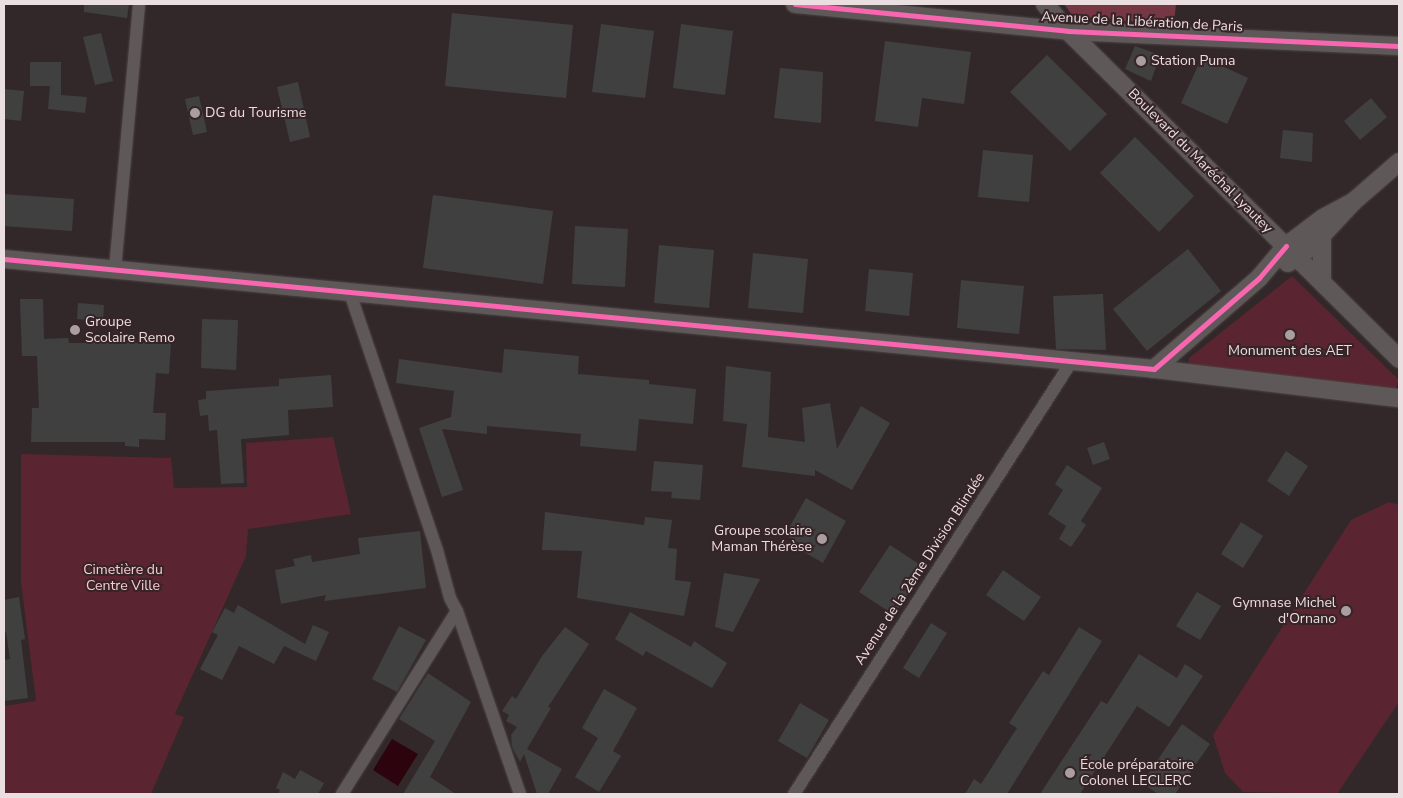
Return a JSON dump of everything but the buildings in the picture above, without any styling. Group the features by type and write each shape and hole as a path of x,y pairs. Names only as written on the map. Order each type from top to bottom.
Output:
{"street":[{"path":"115,269 140,4"},
{"name":"Avenue de la Libération de Paris","path":"795,4 1068,31 1399,46"},
{"name":"Boulevard du Maréchal Lyautey","path":"1045,4 1068,31 1399,359"},
{"path":"1292,252 1322,236 1353,202 1399,162"},
{"path":"1154,369 1259,278 1292,252 1323,218 1353,202"},
{"path":"1322,236 1322,281"},
{"path":"4,259 1154,369 1399,398"},
{"path":"350,292 438,550 450,598 457,611 520,794"},
{"name":"Avenue de la 2ème Division Blindée","path":"794,794 1072,361"},
{"path":"342,794 457,611"}],"green space":[{"path":"1292,276 1399,380 1395,390 1188,368 1189,358"},
{"name":"Cimetière du Centre Ville","path":"333,437 351,514 248,529 246,556 175,714 184,717 151,794 4,794 4,706 36,701 21,582 21,454 171,458 174,488 247,487 246,443"},
{"name":"Gymnase Michel d'Ornano","path":"1389,502 1399,505 1399,702 1337,794 1243,792 1225,773 1213,735 1351,520"}],"shaded area":[{"path":"1064,4 1176,4 1174,23 1075,19"},
{"path":"392,739 418,754 398,786 373,770"}],"cycle path":[{"path":"795,4 1068,31 1399,46"},
{"path":"4,259 1154,369 1259,278 1286,246"}],"place":[{"name":"Station Puma","path":"1141,61"},
{"name":"DG du Tourisme","path":"195,113"},
{"name":"Groupe Scolaire Remo","path":"75,330"},
{"name":"Monument des AET","path":"1290,335"},
{"name":"Groupe scolaire Maman Thérèse","path":"822,539"},
{"name":"Gymnase Michel d'Ornano","path":"1346,611"},
{"name":"École préparatoire Colonel LECLERC","path":"1070,773"}]}
